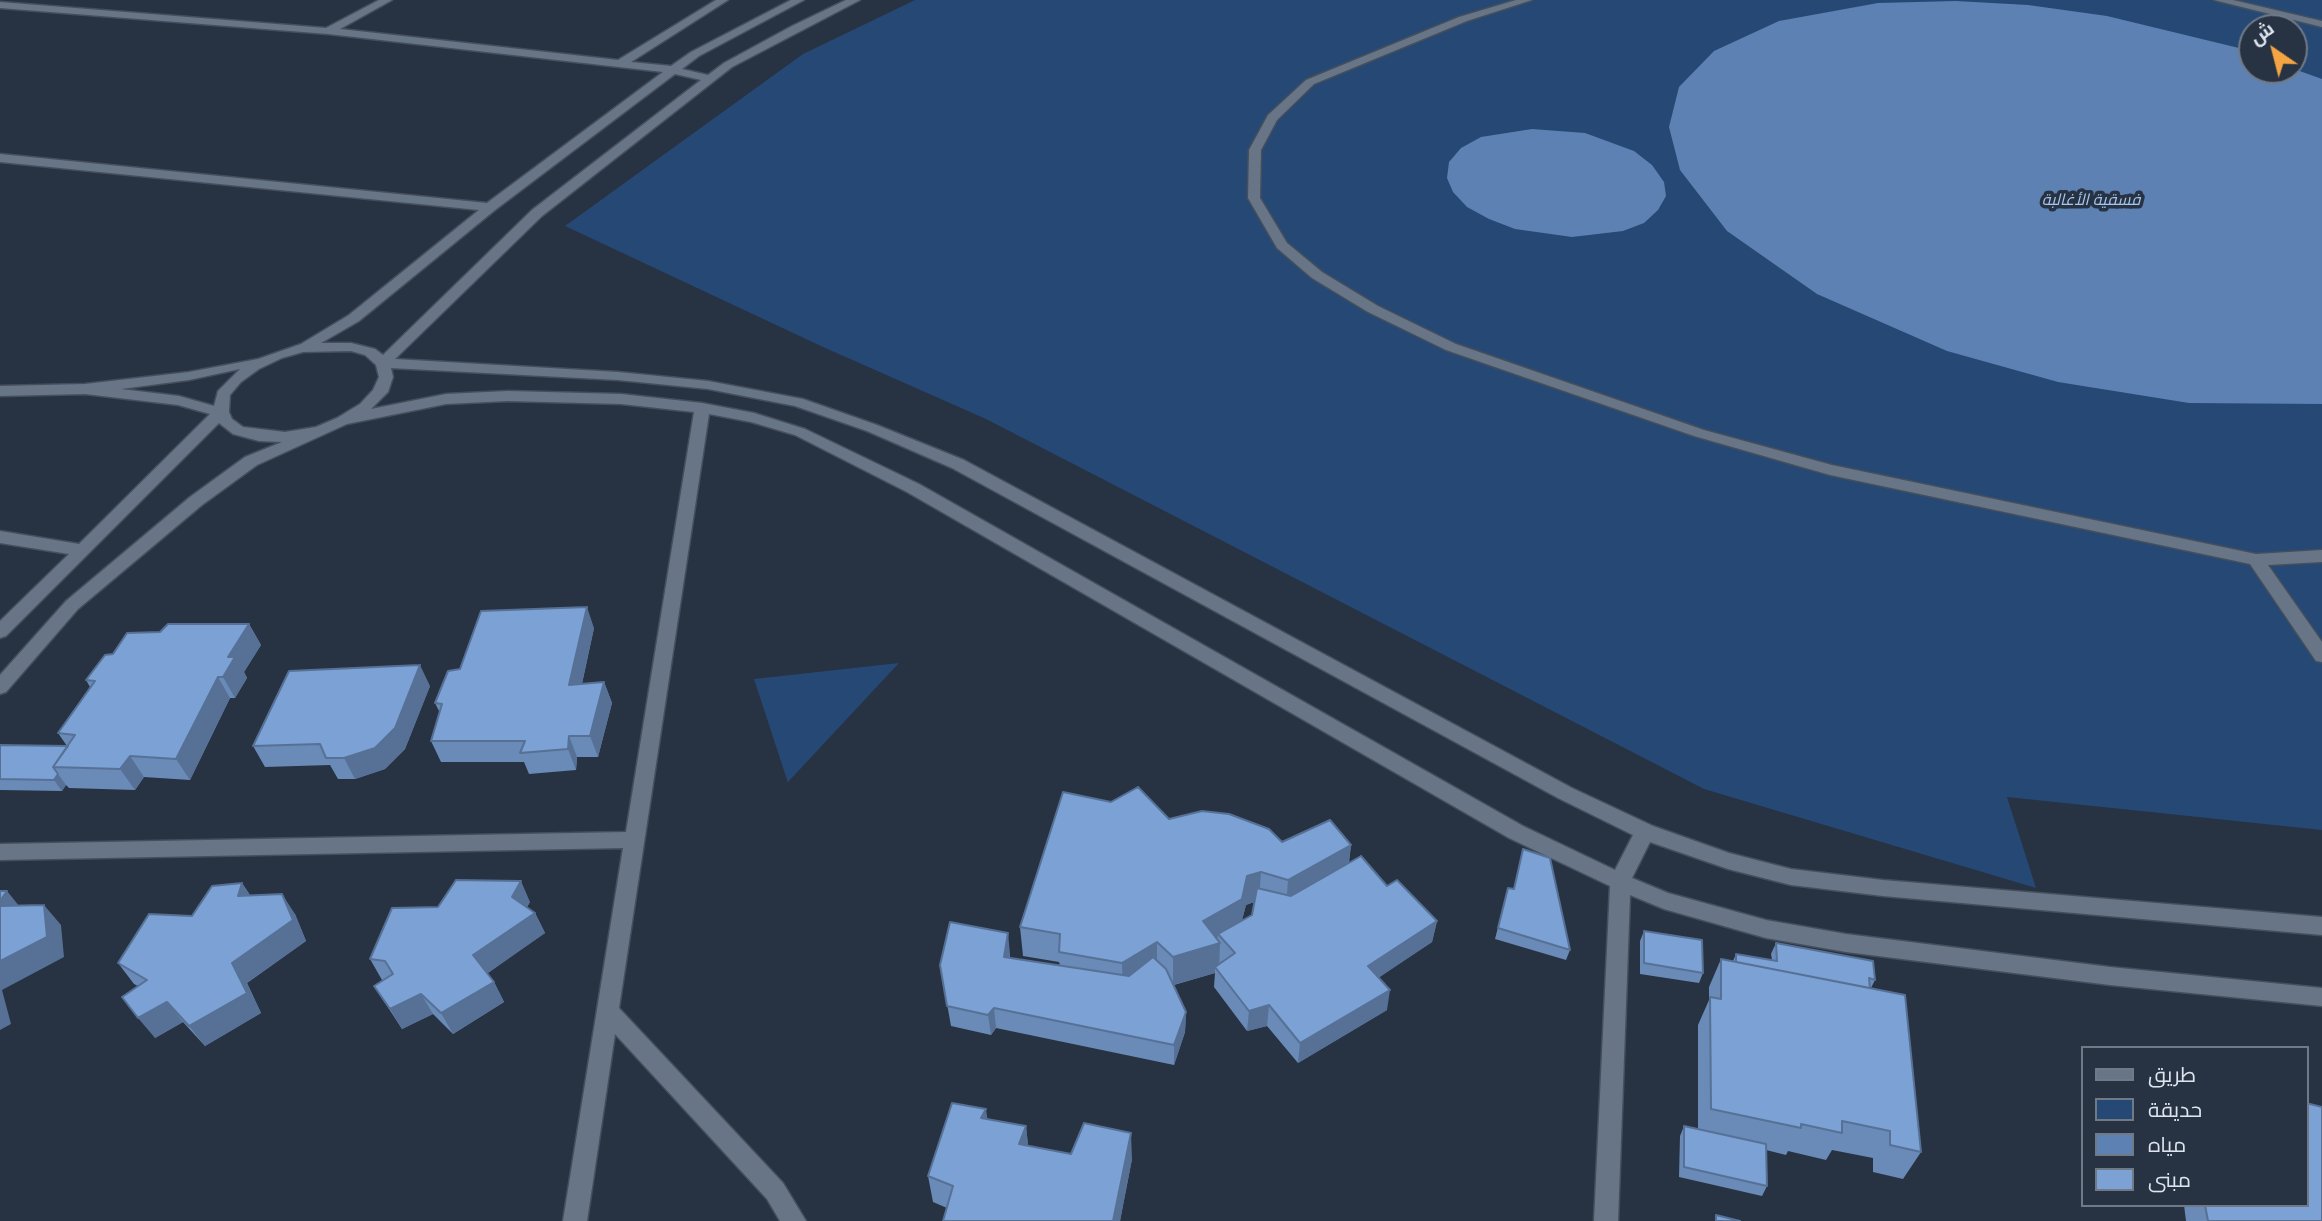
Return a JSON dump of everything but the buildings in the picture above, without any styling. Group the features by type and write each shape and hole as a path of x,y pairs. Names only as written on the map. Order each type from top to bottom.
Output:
{"street":[{"path":"131,0 135,17"},
{"path":"328,31 387,0"},
{"path":"620,64 723,0"},
{"path":"0,391 85,389 189,376 303,348 354,318 490,207 695,54 799,0"},
{"path":"383,363 537,213 728,65 855,0"},
{"path":"1527,0 1463,19 1310,82 1272,118 1255,150 1254,198 1282,245 1317,275 1373,309 1451,347 1699,433 1830,470 2256,560 2322,556"},
{"path":"2219,0 2322,24"},
{"path":"0,5 328,31 620,64 710,79"},
{"path":"0,158 490,207"},
{"path":"303,348 351,346 370,352 383,363 386,376 380,392 365,407 342,421"},
{"path":"270,358 236,379 223,394 221,412 225,421 238,431 259,436 285,437 315,431"},
{"path":"383,363 618,376 708,385 797,402 872,428 958,464 1565,793 1646,832 1728,861 1791,877 1884,888 2322,926"},
{"path":"85,389 179,401 221,412"},
{"path":"0,687 72,605 196,501 251,461 315,431 342,421 423,403 508,396 621,399 702,408 754,418 800,432 855,458 913,488 1516,832 1664,900 1766,929 1846,943 2110,976 2322,997"},
{"path":"575,1221 702,408"},
{"path":"0,632 221,412"},
{"path":"0,537 82,550"},
{"path":"2256,560 2322,656"},
{"path":"1606,1221 1620,882 1630,857 1646,832"},
{"path":"0,852 634,840"},
{"path":"609,1012 775,1191 794,1221"}],"green space":[{"path":"915,0 2322,0 2322,830 2007,797 2036,888 1704,789 986,419 823,347 565,226 803,54"},
{"path":"899,663 788,782 788,783 754,679"}],"water":[{"name":"فسقية الأغالبة","path":"1956,1 2028,5 2107,16 2238,48 2238,84 2308,84 2308,74 2322,79 2322,404 2189,403 2058,382 1947,351 1817,294 1727,231 1680,170 1669,127 1679,87 1714,51 1779,21 1878,3"},
{"path":"1532,129 1585,133 1634,151 1652,165 1664,182 1666,196 1658,210 1644,223 1623,231 1572,237 1515,229 1467,207 1453,192 1447,178 1449,162 1461,148 1481,137"}]}
